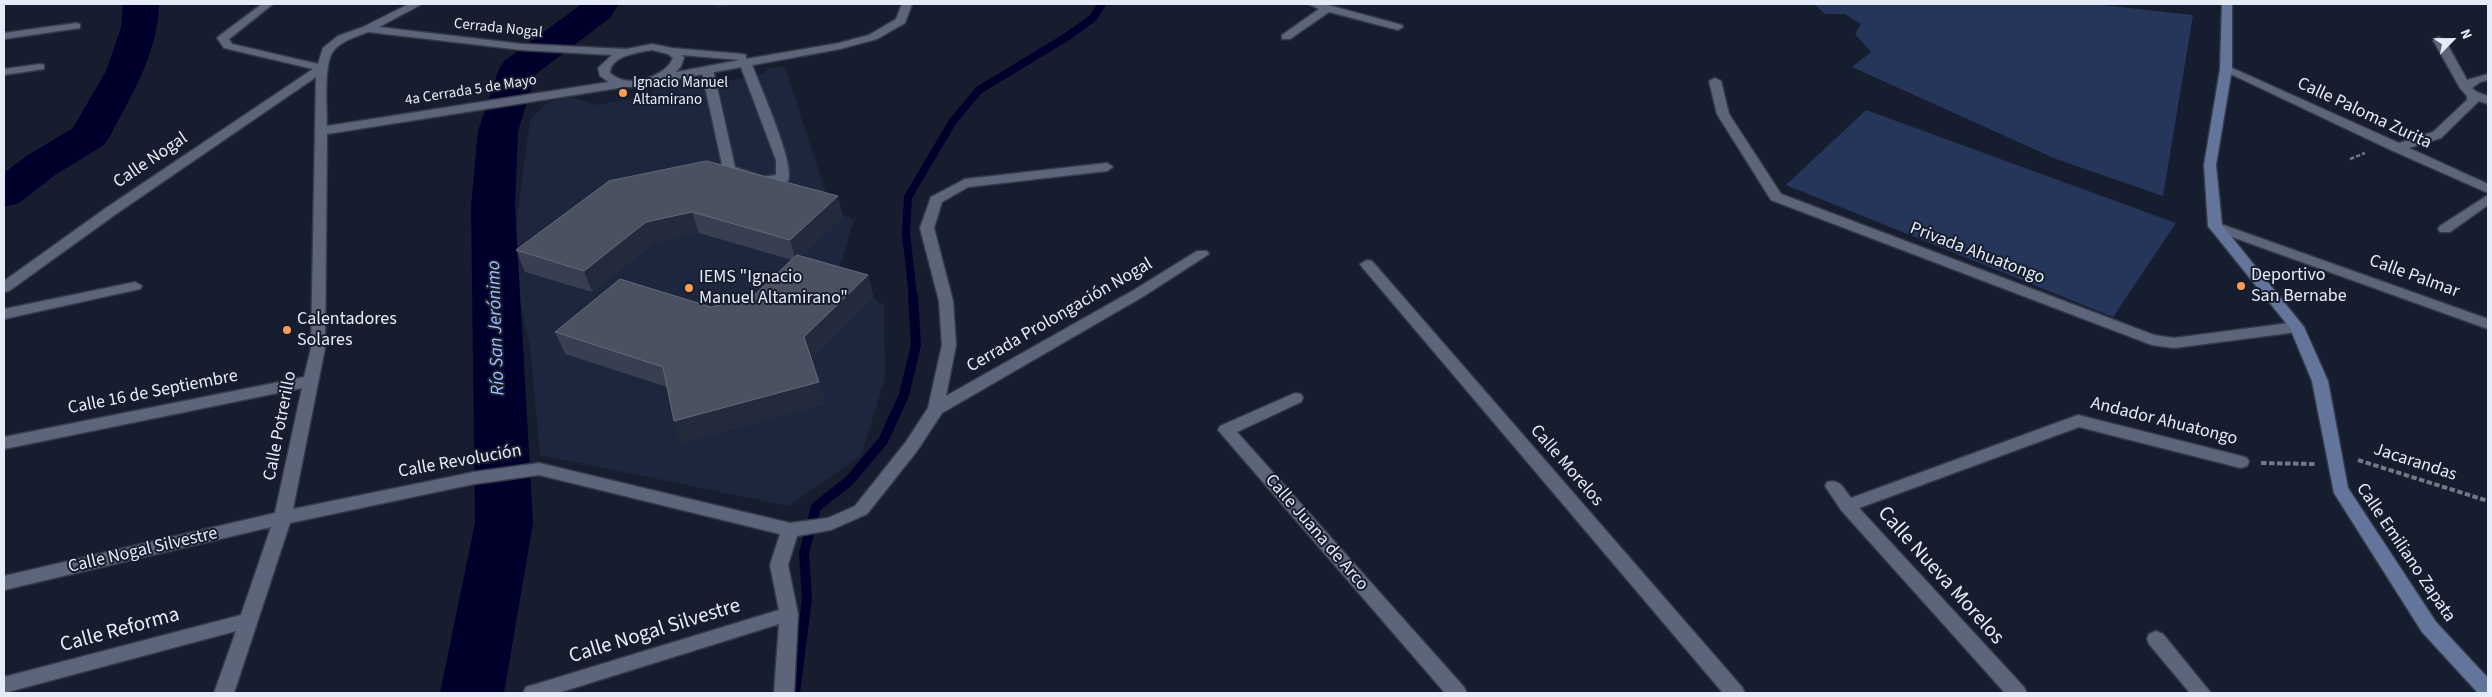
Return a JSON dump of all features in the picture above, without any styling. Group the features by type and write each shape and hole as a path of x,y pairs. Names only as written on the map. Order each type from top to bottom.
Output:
{"street":[{"path":"268,4 223,38 228,46 322,68 327,50 342,38 367,29 417,4"},
{"path":"626,83 608,78 604,74 604,68 616,57 627,52 652,47 672,51 764,59 840,46 873,37 901,21 907,4"},
{"path":"1314,4 1398,27"},
{"path":"2215,226 2210,165 2226,69 2227,4"},
{"path":"1286,37 1327,8"},
{"path":"4,36 76,26"},
{"name":"Cerrada Nogal","path":"367,29 522,48 627,52"},
{"path":"2397,148 2437,135 2473,101 2470,91 2439,40"},
{"path":"658,78 676,67 679,61 678,55 672,51"},
{"name":"4a Cerrada 5 de Mayo","path":"322,131 658,78 764,59"},
{"path":"707,69 729,169 762,181 783,178 782,160 745,62"},
{"path":"4,72 40,67"},
{"name":"Calle Potrerillo","path":"224,693 283,518 309,381 318,348 322,68"},
{"name":"Calle Nogal","path":"4,288 111,211 322,68"},
{"name":"Calle Paloma Zurita","path":"2226,69 2488,189"},
{"path":"2470,91 2476,79 2488,77"},
{"name":"Privada Ahuatongo","path":"1715,81 1723,114 1776,197 2152,340 2174,343 2296,327"},
{"path":"2470,91 2488,100"},
{"path":"784,693 789,614 779,565 791,530 831,524 861,510 910,447 936,409 949,345 946,301 927,228 936,200 965,183 1107,167"},
{"path":"2445,229 2488,199"},
{"name":"Calle Palmar","path":"2215,226 2488,324"},
{"name":"Calle Emiliano Zapata","path":"2215,226 2296,327 2320,381 2340,489 2429,627 2488,691"},
{"name":"Cerrada Prolongación Nogal","path":"936,409 1139,293 1202,254"},
{"name":"Calle Morelos","path":"1367,264 1735,693"},
{"path":"4,314 135,286"},
{"name":"Calle 16 de Septiembre","path":"4,443 309,381"},
{"name":"Calle Juana de Arco","path":"1295,398 1226,430 1457,693"},
{"name":"Andador Ahuatongo","path":"1847,506 2078,421 2241,462"},
{"name":"Calle Revolución","path":"283,518 474,478 539,469 791,530"},
{"name":"Calle Nueva Morelos","path":"1832,486 1847,506 2017,693"},
{"name":"Calle Nogal Silvestre","path":"4,583 283,518"},
{"name":"Calle Nogal Silvestre","path":"533,693 789,614"},
{"name":"Calle Reforma","path":"4,685 249,620"},
{"path":"2156,639 2201,693"}],"path":[{"name":"Andador Ahuatongo","path":"2241,462 2335,458"},
{"name":"Jacarandas","path":"2335,458 2488,501"}],"shaded area":[{"path":"1814,4 2094,4 2193,15 2163,196 2056,159 1852,67 1871,52 1855,34 1861,24 1845,14 1825,14"},
{"name":"IEMS \"Ignacio Manuel Altamirano\"","path":"785,67 831,209 854,220 839,270 884,306 885,378 861,456 788,506 540,455 530,346 511,265 530,120 547,102 571,97 597,105 648,95 659,82 700,77 708,85 763,74 766,68"},
{"path":"1866,110 2176,223 2113,317 1786,185"}],"building":[{"path":"707,161 838,196 790,240 692,212 646,222 584,271 516,250 609,181"},
{"path":"797,255 868,275 804,337 819,382 674,421 663,367 555,332 620,279 711,307 753,296"}],"waterway":[{"path":"4,194 40,166 89,136 125,71 139,28 141,4"},
{"name":"Río San Jerónimo","path":"472,693 504,523 493,206 498,131 518,69 597,10 601,4"},
{"path":"913,297 906,233 908,197 953,121 979,90 1065,38 1093,18 1102,4"},
{"path":"795,693 807,599 804,553 816,507 849,481 883,441 904,395 916,345 913,296"}],"place":[{"name":"Ignacio Manuel Altamirano","path":"623,93"},
{"name":"Deportivo San Bernabe","path":"2241,286"},
{"name":"IEMS \"Ignacio Manuel Altamirano\"","path":"689,288"},
{"name":"Calentadores Solares","path":"287,330"}]}
